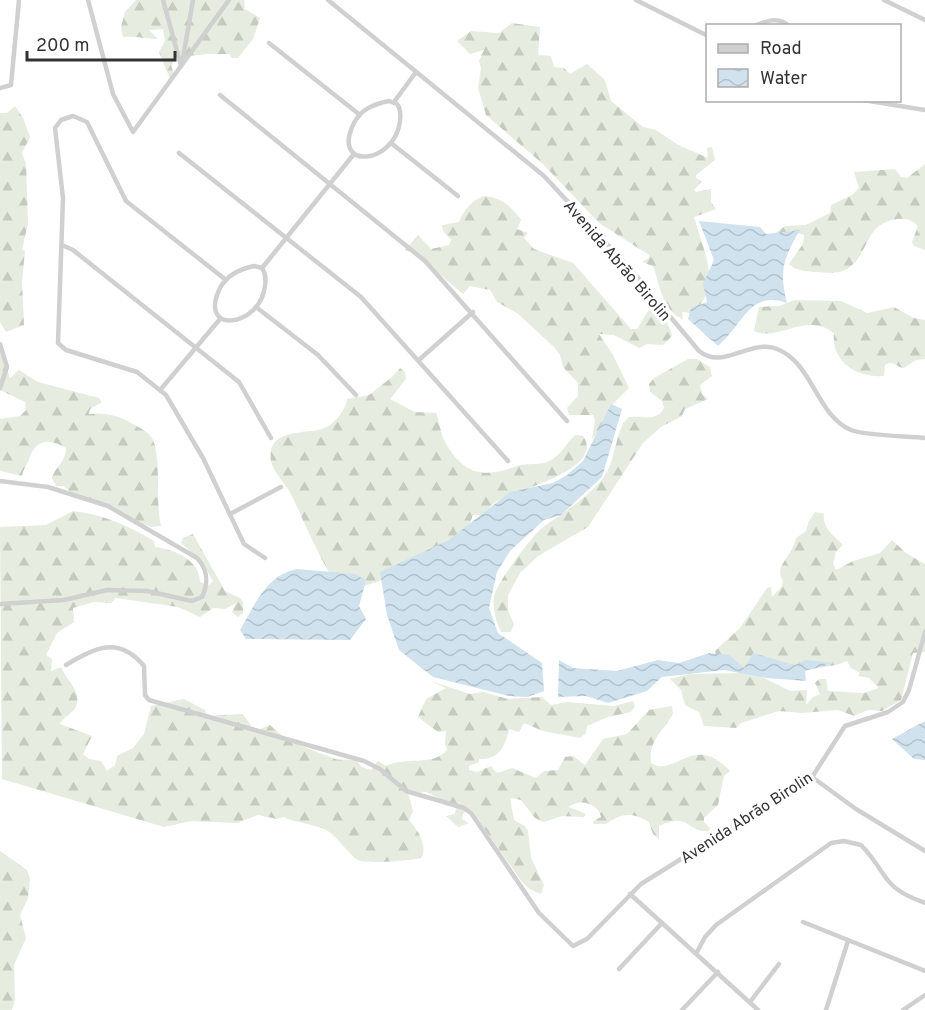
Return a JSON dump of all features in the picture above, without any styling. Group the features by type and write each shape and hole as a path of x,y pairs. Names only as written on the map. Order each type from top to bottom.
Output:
{"street":[{"path":"0,88 10,85 19,0"},
{"path":"88,0 113,94 134,132 229,0"},
{"path":"163,0 181,66"},
{"path":"181,66 193,0"},
{"name":"Avenida Abrão Birolin","path":"328,0 544,176 632,270 699,351 708,358 723,358 759,346 780,350 798,364 831,413 851,430 925,438"},
{"path":"636,0 706,35"},
{"path":"884,0 925,20"},
{"path":"759,24 770,19 788,24"},
{"path":"269,43 360,115"},
{"path":"394,102 401,110 400,120 391,143 371,156 361,158 354,154 350,147 351,134 360,115 376,104 394,102 416,72"},
{"path":"220,95 416,252 473,312 567,421"},
{"path":"875,102 925,110"},
{"path":"226,280 126,201 87,122 76,116 63,118 55,128 63,198 57,338 60,345 66,350 130,369 161,389 179,414 246,546 265,558"},
{"path":"391,143 458,196"},
{"path":"179,153 361,297 420,359 508,461"},
{"path":"262,268 354,154"},
{"path":"62,245 73,250 241,384 271,438"},
{"path":"254,266 262,268 266,274 265,289 256,307 237,321 227,322 220,319 216,312 217,299 226,280 242,269 254,266"},
{"path":"256,307 318,355 356,394"},
{"path":"420,359 473,312"},
{"path":"161,389 220,319"},
{"path":"0,344 7,367 0,388"},
{"path":"0,481 48,487 108,506 197,558 204,565 207,580 202,597 192,602 147,591 119,589 64,600 0,604"},
{"path":"230,514 281,487"},
{"name":"Avenida Abrão Birolin","path":"66,665 103,647 122,648 144,666 145,695 149,700 364,761 380,769 406,791 464,808 488,837 539,913 567,943 576,946 587,939 641,884 812,777 846,726 888,712 903,702 909,690 925,632"},
{"path":"812,777 856,809 925,851"},
{"path":"697,952 705,937 716,926 831,843 844,841 861,844 892,886 925,903"},
{"path":"630,894 697,952 758,1010"},
{"path":"803,922 925,971"},
{"path":"619,969 662,923"},
{"path":"826,1010 848,941"},
{"path":"750,1002 779,964"},
{"path":"682,1010 718,972"},
{"path":"903,1010 925,995"}],"green space":[{"path":"136,0 244,0 245,9 260,18 253,39 238,58 232,58 229,54 207,54 175,58 171,65 174,74 171,81 159,52 165,41 163,29 149,30 158,39 123,37 121,27 125,12"},
{"path":"512,23 540,27 538,55 551,56 554,67 564,68 570,74 587,64 605,80 611,101 643,127 656,130 678,145 708,158 707,148 712,147 715,160 696,175 696,178 702,181 694,190 696,192 711,189 711,202 716,209 694,217 706,255 709,280 707,292 701,303 691,313 682,312 683,319 670,310 666,303 653,266 642,262 649,258 649,255 599,223 544,165 486,115 478,88 481,68 479,61 484,50 470,54 457,41 471,31 499,33"},
{"path":"15,106 23,118 30,137 22,153 26,164 28,223 22,250 25,251 22,282 24,325 6,332 0,322 0,113 7,113"},
{"path":"925,164 925,250 914,246 912,242 918,226 909,220 897,219 878,227 872,233 860,256 843,271 831,273 808,271 789,264 803,244 804,235 790,231 777,237 773,235 785,226 806,225 830,213 831,205 852,195 859,188 854,172 895,169 901,177 907,178"},
{"path":"484,196 501,201 514,211 521,220 517,229 528,233 524,238 534,249 573,263 631,329 637,329 648,311 659,312 668,324 672,336 663,345 647,344 639,348 614,335 599,334 613,355 629,388 613,404 602,428 592,439 595,421 593,415 569,415 567,408 578,396 578,383 563,367 560,355 554,347 517,313 497,302 490,290 470,286 463,294 416,254 405,250 418,235 431,249 449,245 451,240 443,231 442,225 459,222 469,206"},
{"path":"795,300 841,301 867,313 894,307 914,318 925,320 925,359 916,360 904,368 888,363 885,365 884,376 874,376 856,371 841,360 834,343 834,333 823,327 803,326 773,333 754,331 759,307 779,306"},
{"path":"0,348 10,378 19,370 38,382 99,398 102,402 90,409 89,414 106,414 128,421 152,438 157,456 161,526 151,527 138,522 113,506 71,493 64,486 56,486 52,478 64,458 66,448 54,443 43,442 35,447 22,476 0,471 0,419 20,416 26,410 25,402 0,390"},
{"path":"688,359 697,359 710,367 712,376 700,385 702,394 708,399 685,409 682,416 661,427 643,443 588,527 538,556 520,573 508,595 508,611 514,624 511,632 501,632 495,614 494,596 507,571 542,528 579,501 600,482 609,468 624,422 629,417 653,417 661,413 664,408 662,401 650,392 649,384 654,378"},
{"path":"400,368 405,372 406,379 390,399 415,412 436,413 443,437 451,452 466,467 475,471 494,472 520,465 544,463 558,455 575,435 583,436 587,448 582,459 571,468 556,477 497,501 481,515 473,515 468,529 382,580 364,586 330,574 292,496 272,465 271,450 274,443 288,434 326,427 342,412 347,399 369,395"},
{"path":"73,511 94,515 135,530 154,541 155,547 178,553 196,568 200,582 209,585 213,581 202,562 181,543 183,538 193,534 225,591 240,598 243,602 243,613 238,617 232,612 236,603 225,609 213,608 200,617 178,607 116,598 111,603 94,602 73,608 74,622 57,633 46,655 52,659 51,671 61,667 77,695 75,709 60,724 92,736 83,754 89,759 101,761 107,771 115,765 117,756 133,748 144,734 151,706 184,699 205,710 206,716 243,714 252,727 260,729 270,725 300,745 335,759 356,760 362,767 371,770 378,761 386,766 426,760 441,755 447,750 446,731 438,732 418,717 426,699 446,688 431,681 470,694 483,692 508,699 542,697 551,705 567,702 614,706 633,701 635,706 631,712 608,717 587,726 586,733 580,738 543,731 524,723 519,732 509,729 500,751 492,757 479,759 479,762 469,766 469,770 477,772 491,766 497,773 512,768 536,778 544,771 558,770 565,757 573,756 585,765 603,739 627,734 649,710 672,706 673,714 654,742 651,763 659,766 668,765 695,755 705,755 717,760 730,771 724,776 718,805 704,818 704,822 710,828 709,831 696,829 683,822 669,822 659,826 659,839 653,834 649,822 632,815 622,816 606,824 594,824 593,821 601,817 596,808 588,803 573,804 569,807 586,814 584,817 562,816 544,822 535,818 521,800 510,798 514,820 525,826 528,831 531,858 544,885 541,894 531,890 522,882 472,811 467,810 463,814 462,819 469,823 458,827 446,816 455,814 456,807 426,792 408,793 413,811 409,820 422,842 422,857 401,861 370,862 358,860 328,831 283,817 277,819 258,815 237,823 191,821 164,827 2,779 0,527 46,525"},
{"path":"815,512 824,514 827,528 843,545 836,552 833,564 836,570 853,561 880,553 892,540 906,553 925,564 925,652 913,653 901,700 882,711 868,710 854,716 838,710 802,713 779,711 741,723 736,728 704,726 699,712 685,705 681,690 670,679 690,674 743,673 716,655 715,651 740,628 767,588 771,587 772,597 782,586 781,568 796,538 806,531","holes":["847,661 851,668 860,673 858,676 869,678 879,688 864,693 828,691 826,679 819,679 815,683 820,694 813,697 806,705 807,690 790,691 762,677 836,665"]},
{"path":"0,851 27,870 30,879 28,898 20,915 26,938 14,965 15,999 12,1010 0,1010"}],"water":[{"path":"699,221 760,227 766,234 800,230 784,265 783,282 787,303 774,300 755,305 718,346 688,319 691,308 707,302 703,284 714,260"},
{"path":"611,404 622,409 602,477 561,515 544,520 510,551 497,572 489,608 498,633 542,663 544,691 527,697 509,696 433,677 399,650 387,615 380,572 449,540 510,492 553,483 567,475 583,461"},
{"path":"297,569 355,574 366,580 359,606 366,619 350,640 246,639 240,630 262,592 286,572"},
{"path":"709,653 729,655 744,668 753,653 795,665 806,660 835,663 805,671 806,681 767,678 724,670 662,677 647,691 608,703 586,696 558,697 559,660 573,668 617,671 658,660 679,663"},
{"path":"925,721 925,760 914,759 892,739"}]}
